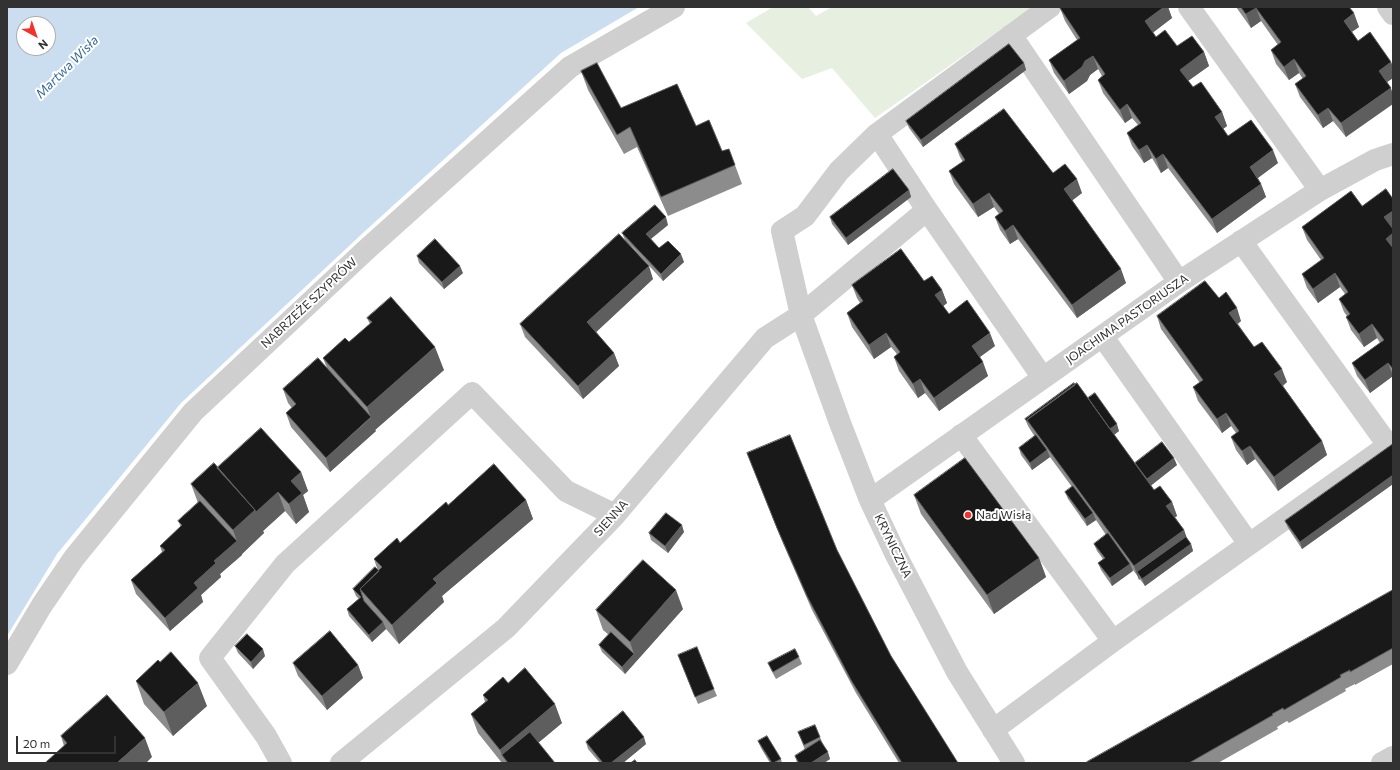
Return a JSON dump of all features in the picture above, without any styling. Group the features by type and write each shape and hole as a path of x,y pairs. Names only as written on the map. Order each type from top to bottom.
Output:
{"street":[{"name":"NABRZEŻE SZYPRÓW","path":"7,664 42,605 74,558 193,412 366,250 570,67 674,7"},
{"path":"802,316 782,231 805,216 839,171 877,134 1050,7"},
{"path":"1190,7 1320,190"},
{"path":"1388,7 1393,14"},
{"path":"1011,35 1179,282"},
{"path":"877,134 927,210 1043,378"},
{"name":"JOACHIMA PASTORIUSZA","path":"870,500 961,435 1104,337 1179,282 1320,190 1375,160 1393,154"},
{"name":"SIENNA","path":"341,763 506,628 615,515 765,338 802,316 927,210"},
{"path":"993,730 1113,641 1390,444 1241,241"},
{"name":"KRYNICZNA","path":"802,316 840,424 870,500 896,556 957,672 1014,763"},
{"path":"1104,337 1249,544"},
{"path":"281,763 266,736 210,658 285,564 472,393 566,491 615,515"},
{"path":"961,435 1113,641"},
{"path":"1382,763 1393,757"}],"green space":[{"path":"773,7 808,7 816,16 832,7 1033,7 875,118 832,68 802,79 746,23"}],"water":[{"name":"Martwa Wisła","path":"7,7 639,7 561,53 364,232 181,403 57,554 7,636"}],"building":[{"path":"1164,7 1145,21 1156,37 1165,30 1177,46 1192,36 1204,52 1180,70 1193,87 1201,82 1222,112 1215,117 1228,136 1251,120 1273,150 1250,167 1261,184 1212,219 1163,154 1156,159 1147,145 1139,150 1127,133 1141,123 1127,104 1120,110 1098,80 1105,74 1093,56 1085,61 1082,67 1064,81 1049,60 1080,38 1060,8"},
{"path":"1241,7 1349,7 1354,13 1344,21 1358,41 1370,32 1391,62 1379,71 1391,88 1341,123 1328,108 1318,115 1295,84 1306,76 1294,59 1284,67 1271,50 1281,42 1256,8 1246,14"},
{"path":"1009,44 1024,63 921,140 906,121"},
{"path":"597,63 621,108 677,84 696,126 709,120 722,151 729,149 735,165 661,197 630,127 617,135 581,71"},
{"path":"1004,109 1053,173 1065,164 1077,179 1064,189 1121,269 1072,305 1013,225 1005,231 995,217 1003,211 989,193 973,204 949,171 965,160 955,144"},
{"path":"893,169 909,190 846,238 830,217"},
{"path":"1386,189 1393,199 1393,211 1384,217 1393,229 1393,233 1386,239 1393,248 1393,369 1388,363 1365,380 1352,363 1384,340 1372,324 1359,334 1346,317 1350,314 1339,299 1348,292 1335,273 1313,289 1302,274 1324,258 1302,227 1351,191 1362,206"},
{"path":"655,205 666,217 646,234 659,248 668,241 681,254 661,274 622,233"},
{"path":"619,234 649,266 587,322 614,353 578,386 520,324"},
{"path":"435,239 460,266 442,282 417,256"},
{"path":"901,249 924,281 932,276 942,290 935,295 949,314 967,300 990,333 972,346 983,362 934,398 920,379 913,384 894,357 900,352 886,333 869,345 847,313 863,301 852,285"},
{"path":"1205,281 1219,298 1226,292 1237,308 1229,313 1254,347 1262,342 1282,369 1274,374 1322,441 1274,477 1250,446 1242,451 1231,437 1239,431 1226,413 1217,419 1193,387 1203,380 1157,316"},
{"path":"391,297 435,347 367,407 323,358 345,338 349,342 372,322 367,318"},
{"path":"318,358 371,417 326,458 286,413 296,404 283,389"},
{"path":"1074,383 1075,385 1027,420 1029,423 1025,419"},
{"path":"1077,383 1154,490 1160,486 1172,502 1166,506 1184,530 1134,566 1027,420"},
{"path":"1095,393 1117,424 1110,429 1088,398"},
{"path":"261,428 301,472 291,481 302,493 289,504 278,492 256,512 217,468"},
{"path":"790,435 837,550 891,656 958,763 902,763 851,680 807,596 777,528 747,453"},
{"path":"1036,435 1047,450 1030,463 1019,448"},
{"path":"1162,442 1174,458 1147,479 1135,463"},
{"path":"1393,444 1393,475 1300,542 1285,521"},
{"path":"965,458 1039,558 987,595 914,495"},
{"path":"214,463 255,510 233,530 191,484"},
{"path":"494,464 526,500 433,579 437,583 392,625 360,589 382,567 374,559 397,538 400,543 446,502 448,505"},
{"path":"1073,486 1093,513 1085,519 1065,492"},
{"path":"200,501 237,541 214,561 216,563 194,583 198,588 165,618 131,580 165,550 160,546 182,525 178,521"},
{"path":"666,513 682,525 665,546 649,533"},
{"path":"1108,533 1130,564 1110,578 1098,563 1105,558 1094,544"},
{"path":"1186,537 1191,544 1142,579 1137,572"},
{"path":"643,560 676,590 630,642 596,610"},
{"path":"375,567 379,571 360,589 364,601 383,622 369,635 347,609 361,597 353,589"},
{"path":"1393,590 1393,648 1350,672 1350,670 1340,675 1341,677 1284,710 1283,708 1272,714 1273,715 1189,763 1087,762"},
{"path":"330,631 358,665 322,696 293,663"},
{"path":"611,632 634,654 622,667 599,645"},
{"path":"247,634 263,649 251,662 235,646"},
{"path":"697,647 714,689 695,697 678,655"},
{"path":"795,649 799,657 773,672 768,663"},
{"path":"171,652 198,683 164,712 136,681 158,660 160,662"},
{"path":"525,668 555,704 500,750 471,714 488,700 483,695 503,677 508,683"},
{"path":"107,695 145,738 117,763 45,763 67,743 61,736"},
{"path":"623,711 644,737 611,763 603,763 586,742"},
{"path":"815,725 820,737 804,745 798,732"},
{"path":"530,732 555,763 508,763 502,755"},
{"path":"767,736 781,759 773,763 758,741"},
{"path":"820,740 828,752 811,763 799,763 795,756"}],"place":[{"name":"Nad Wisłą","path":"968,515"}]}
